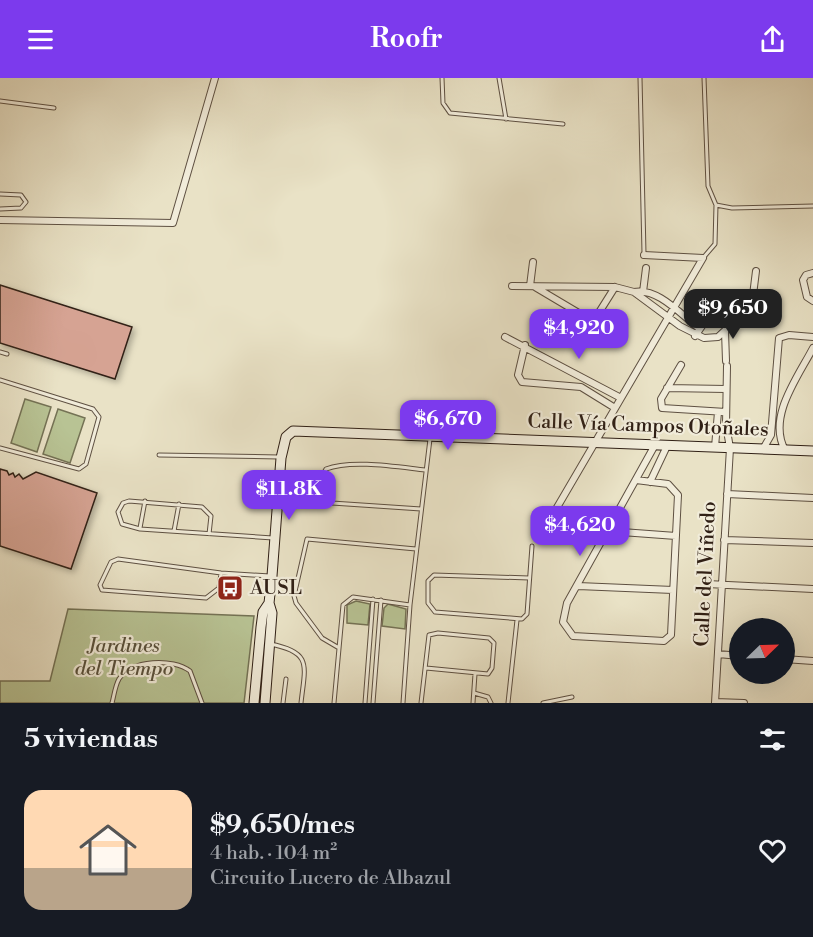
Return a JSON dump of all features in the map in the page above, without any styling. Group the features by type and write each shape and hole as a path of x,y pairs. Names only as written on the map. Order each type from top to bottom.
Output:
{"street":[{"path":"0,220 173,223 215,78"},
{"path":"545,528 703,258 644,255"},
{"path":"533,262 533,286"},
{"path":"641,298 646,268"},
{"path":"512,286 615,287 634,292 695,336 712,338 732,324 750,319 756,271"},
{"path":"813,273 806,275 803,280 807,297 813,301"},
{"path":"556,300 561,285"},
{"path":"533,286 614,334"},
{"path":"593,322 615,287"},
{"path":"634,292 644,290 657,296 700,329"},
{"path":"695,336 724,295 753,293"},
{"name":"Calle del Viñedo","path":"715,702 730,448 726,412 725,330"},
{"path":"763,449 771,435 779,338 789,335 813,337"},
{"path":"505,337 525,345 621,398"},
{"path":"525,345 518,375 522,381 581,387 615,408"},
{"path":"785,450 780,434 782,414 792,387 813,348"},
{"path":"681,365 661,399 662,408 726,412"},
{"path":"568,384 575,372"},
{"path":"776,385 792,387"},
{"path":"667,388 726,389"},
{"path":"715,447 718,412"},
{"path":"772,413 782,414"},
{"name":"Calle Vía Campos Otoñales","path":"281,458 286,437 293,431 303,430 813,451"},
{"path":"636,480 668,484 677,491 671,635 666,640 659,641 573,636 564,627 563,616 578,586 636,480 656,445"},
{"path":"650,482 667,446"},
{"path":"265,703 263,612 268,603 272,576 281,458"},
{"path":"727,494 813,498"},
{"path":"608,531 676,536"},
{"path":"724,540 813,543"},
{"path":"706,584 813,589"},
{"path":"578,586 673,590"},
{"path":"254,703 264,644"},
{"path":"718,654 729,655"},
{"path":"795,660 813,661"},
{"path":"715,702 744,703"}],"lane":[{"path":"442,78 443,103 450,113 563,124"},
{"path":"500,78 506,119"},
{"path":"640,78 644,255"},
{"path":"703,258 715,244 716,205 708,186 704,78"},
{"path":"0,100 54,108"},
{"path":"0,194 21,195 26,202 21,208 0,209"},
{"path":"716,205 732,208 813,206"},
{"path":"0,352 7,354"},
{"path":"0,380 93,409 99,417 86,464 80,469 0,447"},
{"path":"404,703 410,605 430,437"},
{"path":"159,455 281,458"},
{"path":"421,509 332,503 323,496 321,478 326,469 340,466 374,465 425,470"},
{"path":"209,534 212,521 209,512 202,507 145,501 126,502 118,512 122,524 140,529 209,534 274,538"},
{"path":"140,529 145,501"},
{"path":"174,531 179,504"},
{"path":"339,648 322,639 296,603 294,596 307,539 416,549"},
{"path":"529,578 442,573 432,575 428,581 428,603 435,612 517,620 527,614 532,546"},
{"path":"221,573 219,588 206,598 102,590 100,585 111,562 118,559 221,573 272,576"},
{"path":"334,703 343,605 346,601 353,597 410,605"},
{"path":"365,703 374,599"},
{"path":"373,703 381,600"},
{"path":"508,703 517,620"},
{"path":"422,703 426,668 431,634 489,638 495,647 492,670 486,674 426,668"},
{"path":"264,644 293,650 302,656 306,666 301,703"},
{"path":"112,703 119,679 125,674 141,665 162,663 176,663 190,671 202,703"},
{"path":"473,703 475,674"},
{"path":"283,703 286,679"},
{"path":"474,693 488,697 491,703"},
{"path":"543,703 572,697"}],"green space":[{"path":"25,399 51,407 37,452 11,443"},
{"path":"58,409 85,418 70,463 43,454"},
{"path":"356,601 370,604 368,625 347,623 347,605"},
{"path":"388,604 406,609 405,629 382,626 384,608"},
{"name":"Jardines del Tiempo","path":"68,609 254,616 244,703 0,703 0,681 50,681"}],"building":[{"path":"0,285 132,327 115,379 0,343"},
{"path":"0,469 7,471 9,475 13,473 15,477 19,474 23,479 36,472 97,493 71,569 0,546"}],"place":[{"name":"AUSL","path":"230,588"}]}
